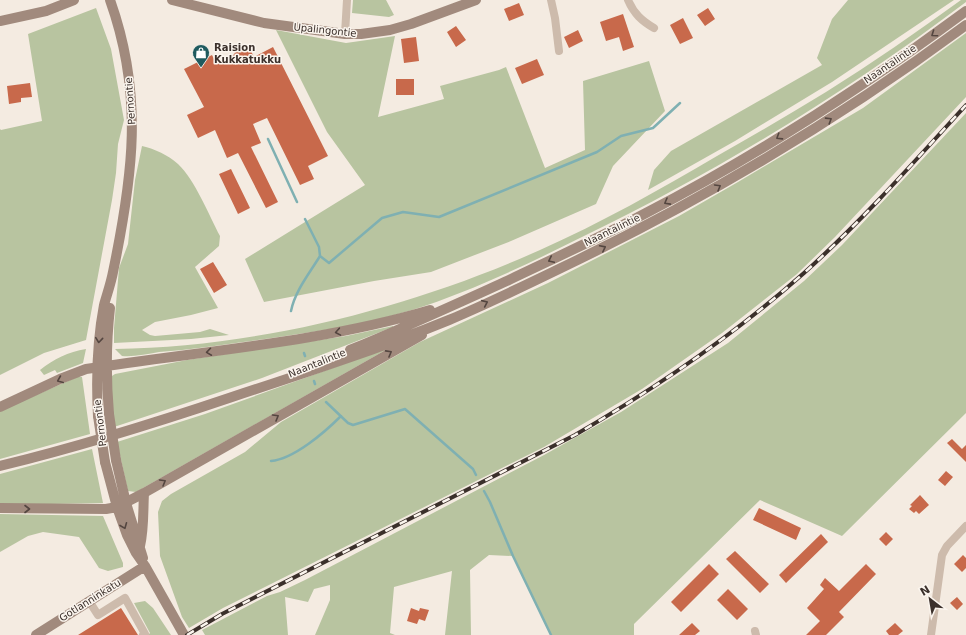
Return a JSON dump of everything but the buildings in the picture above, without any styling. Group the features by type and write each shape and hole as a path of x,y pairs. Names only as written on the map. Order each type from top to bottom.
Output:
{"main road":[{"path":"0,21 26,17 74,0"},
{"name":"Pernontie","path":"110,0 126,56 130,84 132,136 129,180 113,274 108,332 109,414 122,506 130,541 184,635"},
{"name":"Upalingontie","path":"172,0 264,23 346,34 361,34 397,28 429,18 476,0"},
{"name":"Naantalintie","path":"231,398 364,344 470,298 646,213 699,184 833,103 966,11"},
{"name":"Naantalintie","path":"0,466 125,432 231,398 295,377 450,319 593,253 709,192 833,118 966,25"},
{"name":"Pernontie","path":"113,274 104,304 99,336 96,368 98,416 105,462 122,506 140,546 145,566"},
{"path":"0,407 60,379 86,369 263,345 361,328 470,298"},
{"path":"0,508 106,510 122,506 258,427 450,319"},
{"path":"140,546 143,533 142,517 144,493"},
{"name":"Gotlanninkatu","path":"36,635 145,566"}],"street":[{"path":"346,34 348,0"},
{"path":"552,0 559,51"},
{"path":"628,0 636,14 643,22 654,28"},
{"path":"931,635 942,555 947,546 966,526"},
{"path":"89,601 98,615 124,598 145,634 143,635"}],"green space":[{"path":"353,0 386,0 394,15 389,17 352,13"},
{"path":"848,0 954,0 832,82 735,141 648,190 654,170 671,151 822,65 817,58 832,19"},
{"path":"961,0 966,0 966,2 875,67 781,128 683,185 634,211 542,257 478,286 412,310 370,321 328,329 136,356 122,356 115,349 169,347 223,341 278,332 386,306 439,290 490,271 540,250 630,206 826,92"},
{"path":"96,8 111,49 124,120 118,144 112,200 86,340 44,353 0,375 0,129 42,121 28,34"},
{"path":"276,30 346,43 395,36 378,117 444,99 440,86 506,67 545,168 585,150 583,81 649,61 665,111 613,166 596,204 511,241 431,272 374,281 264,302 245,259 365,185 327,132"},
{"path":"966,33 966,97 835,237 797,274 722,333 642,389 544,447 223,608 189,628 182,617 160,556 158,512 162,501 171,494 245,452 281,422 420,342 548,283 679,216 738,182 863,108"},
{"path":"966,113 966,413 842,536 760,500 634,624 634,635 551,635 513,556 489,555 470,570 471,635 445,635 452,571 394,587 390,633 395,635 315,635 330,600 330,585 314,589 308,602 285,597 288,635 205,635 202,630 267,596 280,592 305,580 544,455 621,412 728,343 804,281 842,245"},
{"path":"142,146 166,155 178,164 196,188 220,236 219,246 195,267 218,308 155,322 142,330 155,336 200,332 210,329 229,335 191,339 114,343 119,268 128,244 135,180"},
{"path":"393,326 262,378 114,427 111,398 112,376 115,374 187,360 346,336"},
{"path":"391,347 136,492 128,491 117,442 205,414"},
{"path":"86,349 83,363 57,373 55,370 44,375 40,370 62,356"},
{"path":"77,377 82,377 90,434 0,459 0,411"},
{"path":"92,449 103,503 0,505 0,474"},
{"path":"0,514 103,516 123,563 123,567 108,571 99,568 79,537 43,532 28,536 0,552"},
{"path":"145,601 153,608 171,635 148,635 150,633 134,603"}],"waterway":[{"path":"291,311 299,290 320,256 329,263 382,218 403,212 439,217 597,152 621,136 653,128 680,103"},
{"path":"268,139 297,202"},
{"path":"305,219 319,247 320,256"},
{"path":"326,402 348,423 353,425 405,409 473,469 476,475"},
{"path":"271,461 289,455 309,444 327,430 341,416"},
{"path":"484,491 551,635"}],"railway":[{"path":"187,635 222,614 575,435 635,399 694,360 750,318 804,273 867,212 966,105"}],"place":[{"name":"Raision Kukkatukku","path":"201,68"}]}
